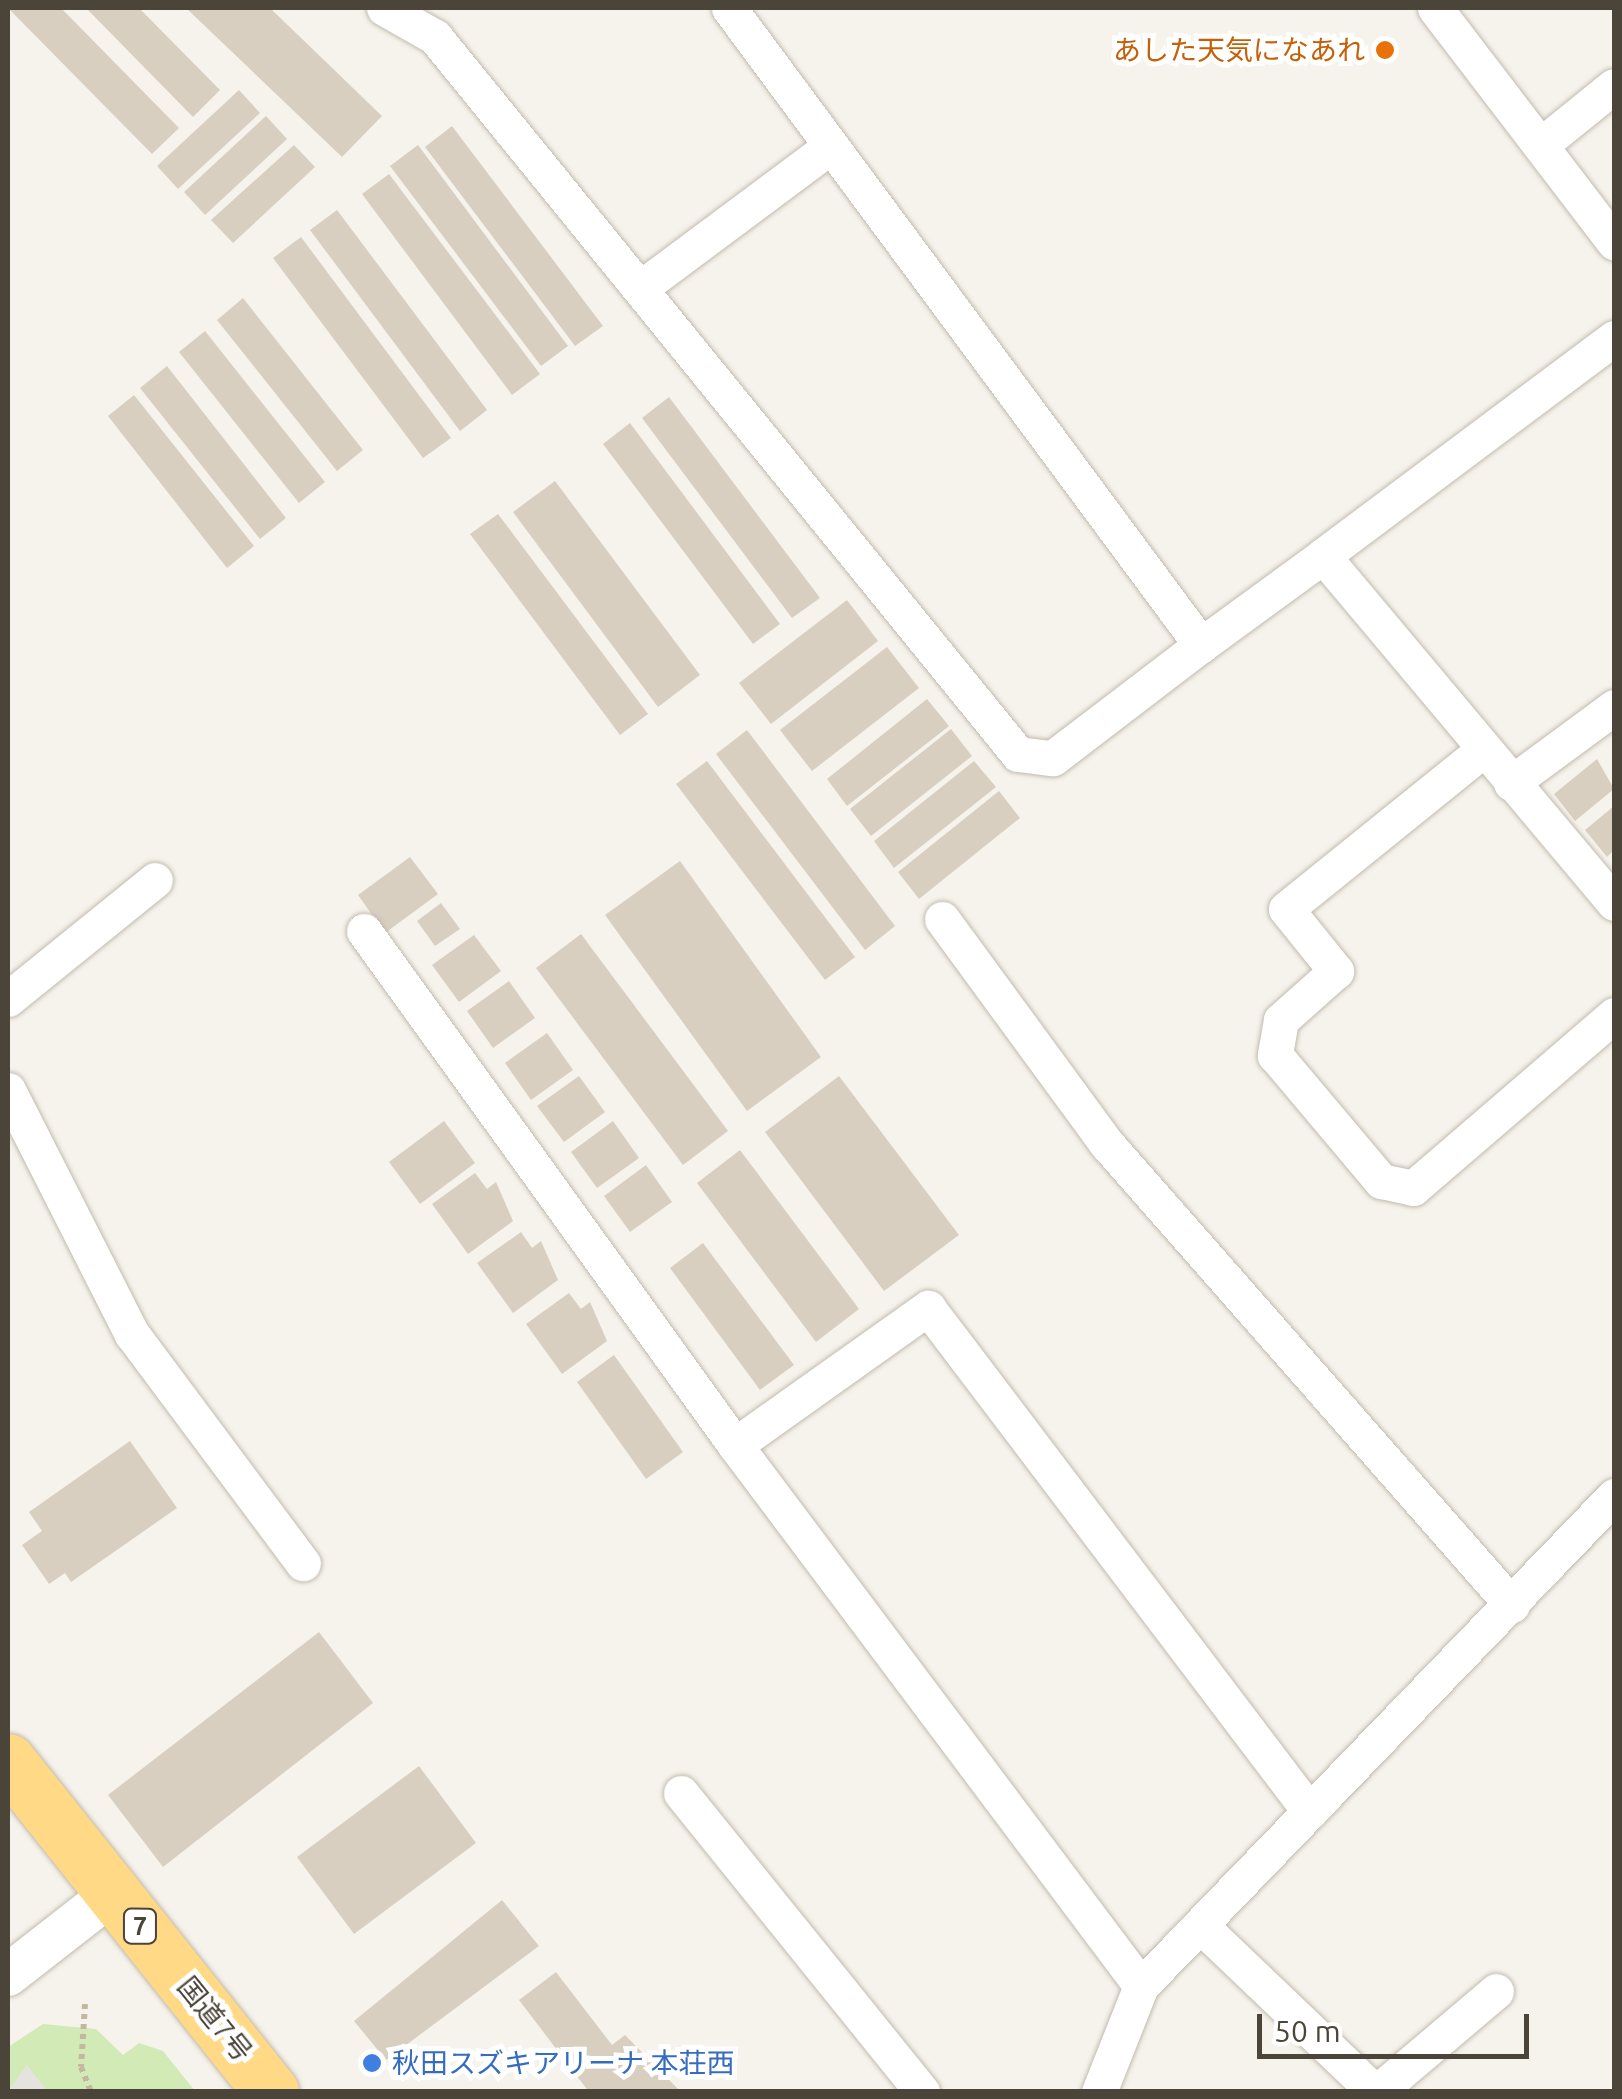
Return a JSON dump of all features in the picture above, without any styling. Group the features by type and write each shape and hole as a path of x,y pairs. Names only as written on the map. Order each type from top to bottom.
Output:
{"highway":[{"name":"国道7号","path":"8,1761 271,2092"}],"street":[{"path":"384,8 435,37 643,286 1018,754 1053,758 1614,338"},
{"path":"1435,8 1614,242"},
{"path":"742,12 827,149 1201,645"},
{"path":"1542,144 1614,86"},
{"path":"643,286 827,149"},
{"path":"1323,556 1614,903"},
{"path":"1511,783 1614,707"},
{"path":"1483,750 1286,909 1336,971 1281,1020 1275,1055 1381,1181 1413,1188 1614,1016"},
{"path":"8,999 155,880"},
{"path":"942,919 1106,1144 1512,1605"},
{"path":"364,931 736,1445 1141,1986"},
{"path":"8,1090 132,1334 303,1563"},
{"path":"736,1445 928,1308 1310,1812"},
{"path":"1099,2092 1141,1986 1614,1496"},
{"path":"681,1793 922,2092"},
{"path":"8,1975 113,1893"},
{"path":"1200,1925 1376,2092 1496,1991"}],"path":[{"path":"85,2004 81,2066 91,2092"}],"green space":[{"path":"43,2024 96,2029 123,2055 139,2043 163,2051 195,2091 8,2092 8,2047"}],"shaded area":[{"path":"27,2065 47,2091 8,2091"}],"building":[{"path":"8,8 61,8 179,128 152,154"},
{"path":"86,8 139,8 220,90 193,117"},
{"path":"186,8 270,8 382,116 342,157"},
{"path":"239,90 260,113 178,189 157,166"},
{"path":"266,116 287,139 205,215 184,192"},
{"path":"452,126 603,326 575,346 425,147"},
{"path":"294,145 315,167 233,243 211,220"},
{"path":"418,145 568,346 541,366 390,166"},
{"path":"389,174 540,374 512,395 362,194"},
{"path":"337,210 487,410 460,431 310,230"},
{"path":"301,237 451,438 423,458 273,258"},
{"path":"243,298 363,450 337,471 217,320"},
{"path":"205,331 325,482 299,503 179,352"},
{"path":"167,366 286,518 260,539 140,388"},
{"path":"134,395 254,546 227,568 108,416"},
{"path":"669,397 820,598 792,618 642,418"},
{"path":"630,423 780,624 753,644 603,444"},
{"path":"555,481 700,675 658,707 513,512"},
{"path":"498,514 648,714 620,735 470,534"},
{"path":"847,600 878,641 771,724 739,683"},
{"path":"887,647 919,688 812,771 780,730"},
{"path":"927,699 949,726 847,806 827,779"},
{"path":"951,729 972,756 871,836 850,809"},
{"path":"747,730 895,926 865,950 716,754"},
{"path":"1597,759 1614,789 1575,821 1554,794"},
{"path":"707,761 855,957 825,980 676,784"},
{"path":"974,761 996,787 894,868 874,841"},
{"path":"999,791 1020,818 919,899 898,872"},
{"path":"1614,806 1614,850 1607,857 1585,830"},
{"path":"410,857 438,894 385,933 358,895"},
{"path":"680,861 821,1057 747,1111 605,915"},
{"path":"441,903 460,929 435,946 417,921"},
{"path":"581,934 728,1131 683,1165 536,968"},
{"path":"474,935 501,971 459,1002 432,965"},
{"path":"509,981 535,1018 493,1048 467,1011"},
{"path":"547,1033 573,1070 531,1100 505,1063"},
{"path":"579,1076 605,1112 564,1142 537,1106"},
{"path":"839,1076 959,1235 884,1291 765,1132"},
{"path":"444,1121 475,1163 420,1204 389,1162"},
{"path":"613,1121 639,1158 597,1188 571,1152"},
{"path":"740,1150 859,1309 816,1342 697,1183"},
{"path":"646,1165 672,1202 630,1232 604,1196"},
{"path":"475,1173 487,1189 496,1182 513,1221 468,1254 432,1204"},
{"path":"521,1232 532,1248 541,1241 558,1280 513,1313 477,1263"},
{"path":"703,1243 794,1365 760,1390 670,1268"},
{"path":"569,1293 581,1309 590,1302 607,1341 562,1374 526,1324"},
{"path":"614,1355 683,1452 646,1479 577,1382"},
{"path":"130,1441 177,1508 71,1582 65,1573 49,1584 22,1545 42,1531 29,1512"},
{"path":"319,1632 373,1703 163,1867 108,1795"},
{"path":"419,1766 476,1843 354,1934 297,1857"},
{"path":"502,1900 539,1946 386,2060 354,2021"},
{"path":"556,1972 612,2045 625,2035 681,2092 589,2092 519,2000"}],"place":[{"name":"あした天気になあれ","path":"1385,50"},
{"name":"秋田スズキアリーナ 本荘西","path":"372,2063"}]}
